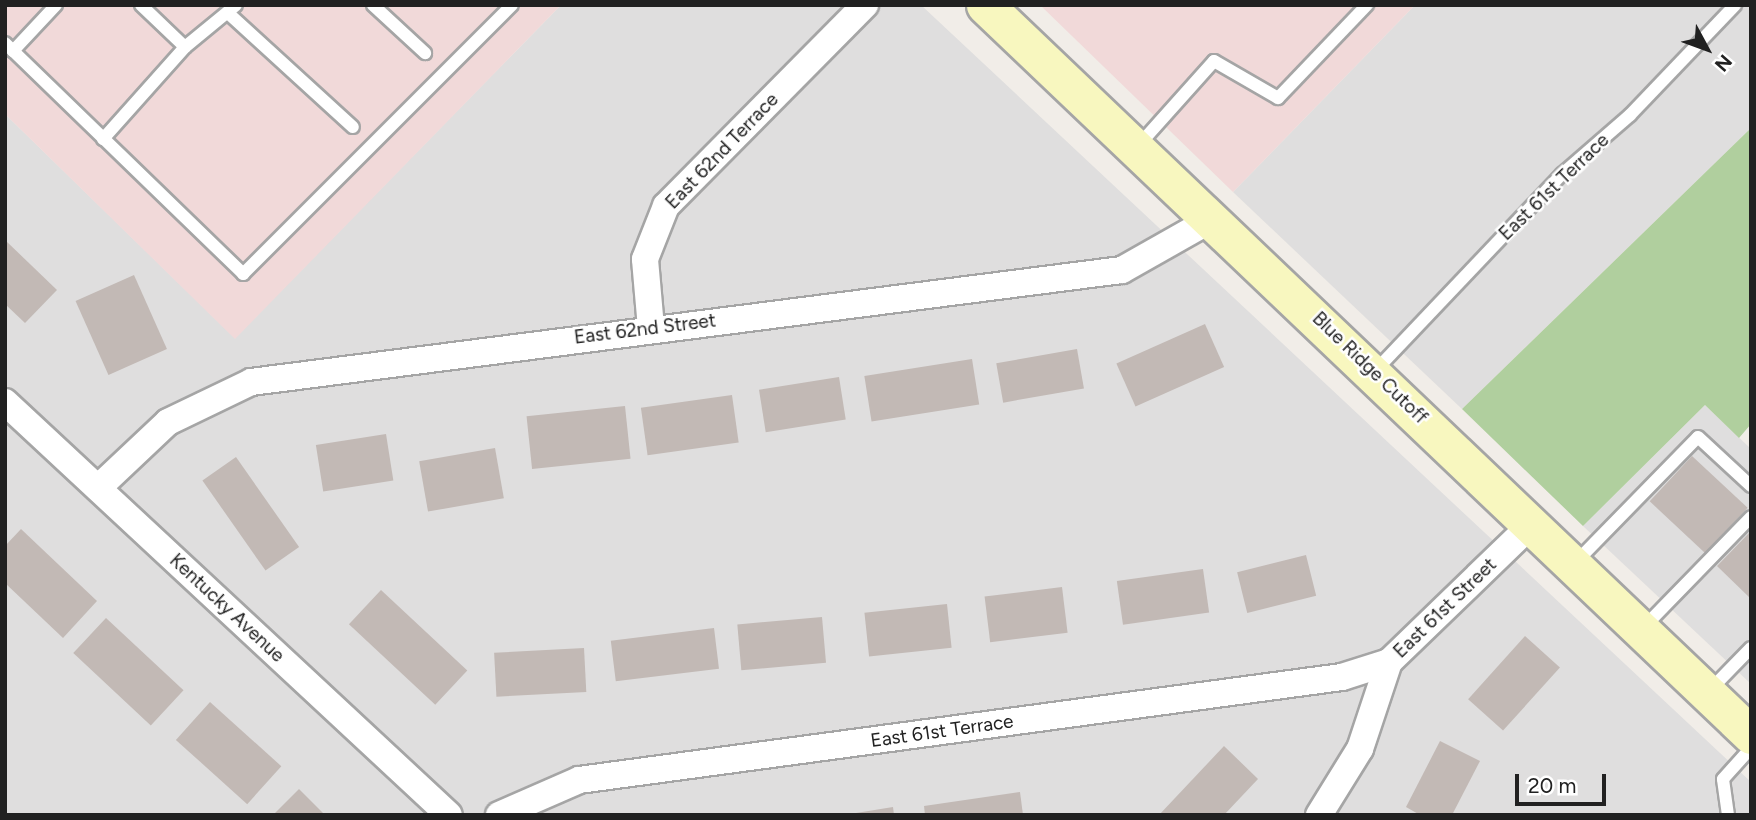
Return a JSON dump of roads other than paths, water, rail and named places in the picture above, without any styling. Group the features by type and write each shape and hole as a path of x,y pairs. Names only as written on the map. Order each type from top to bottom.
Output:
{"main road":[{"name":"Blue Ridge Cutoff","path":"985,5 1214,218 1751,734"}],"street":[{"name":"East 62nd Terrace","path":"651,328 645,259 666,206 865,5"},
{"name":"East 62nd Street","path":"98,488 167,422 251,382 651,328 1122,270 1214,218"},
{"name":"Kentucky Avenue","path":"5,402 449,815"},
{"name":"East 61st Street","path":"1319,815 1360,749 1389,662 1532,524"},
{"name":"East 61st Terrace","path":"499,815 579,780 1342,677 1389,662"}],"lane":[{"path":"56,5 9,47 243,274 512,5"},
{"path":"141,5 185,47"},
{"path":"373,5 425,53"},
{"path":"1138,146 1214,61 1278,98 1367,5"},
{"name":"East 61st Terrace","path":"1374,372 1562,174 1630,115 1735,5"},
{"path":"103,139 185,47 232,9 354,127"},
{"path":"1574,564 1698,438 1751,486"},
{"path":"1642,630 1751,517"},
{"path":"1707,693 1751,649"},
{"path":"1727,815 1723,779 1751,748"}]}
